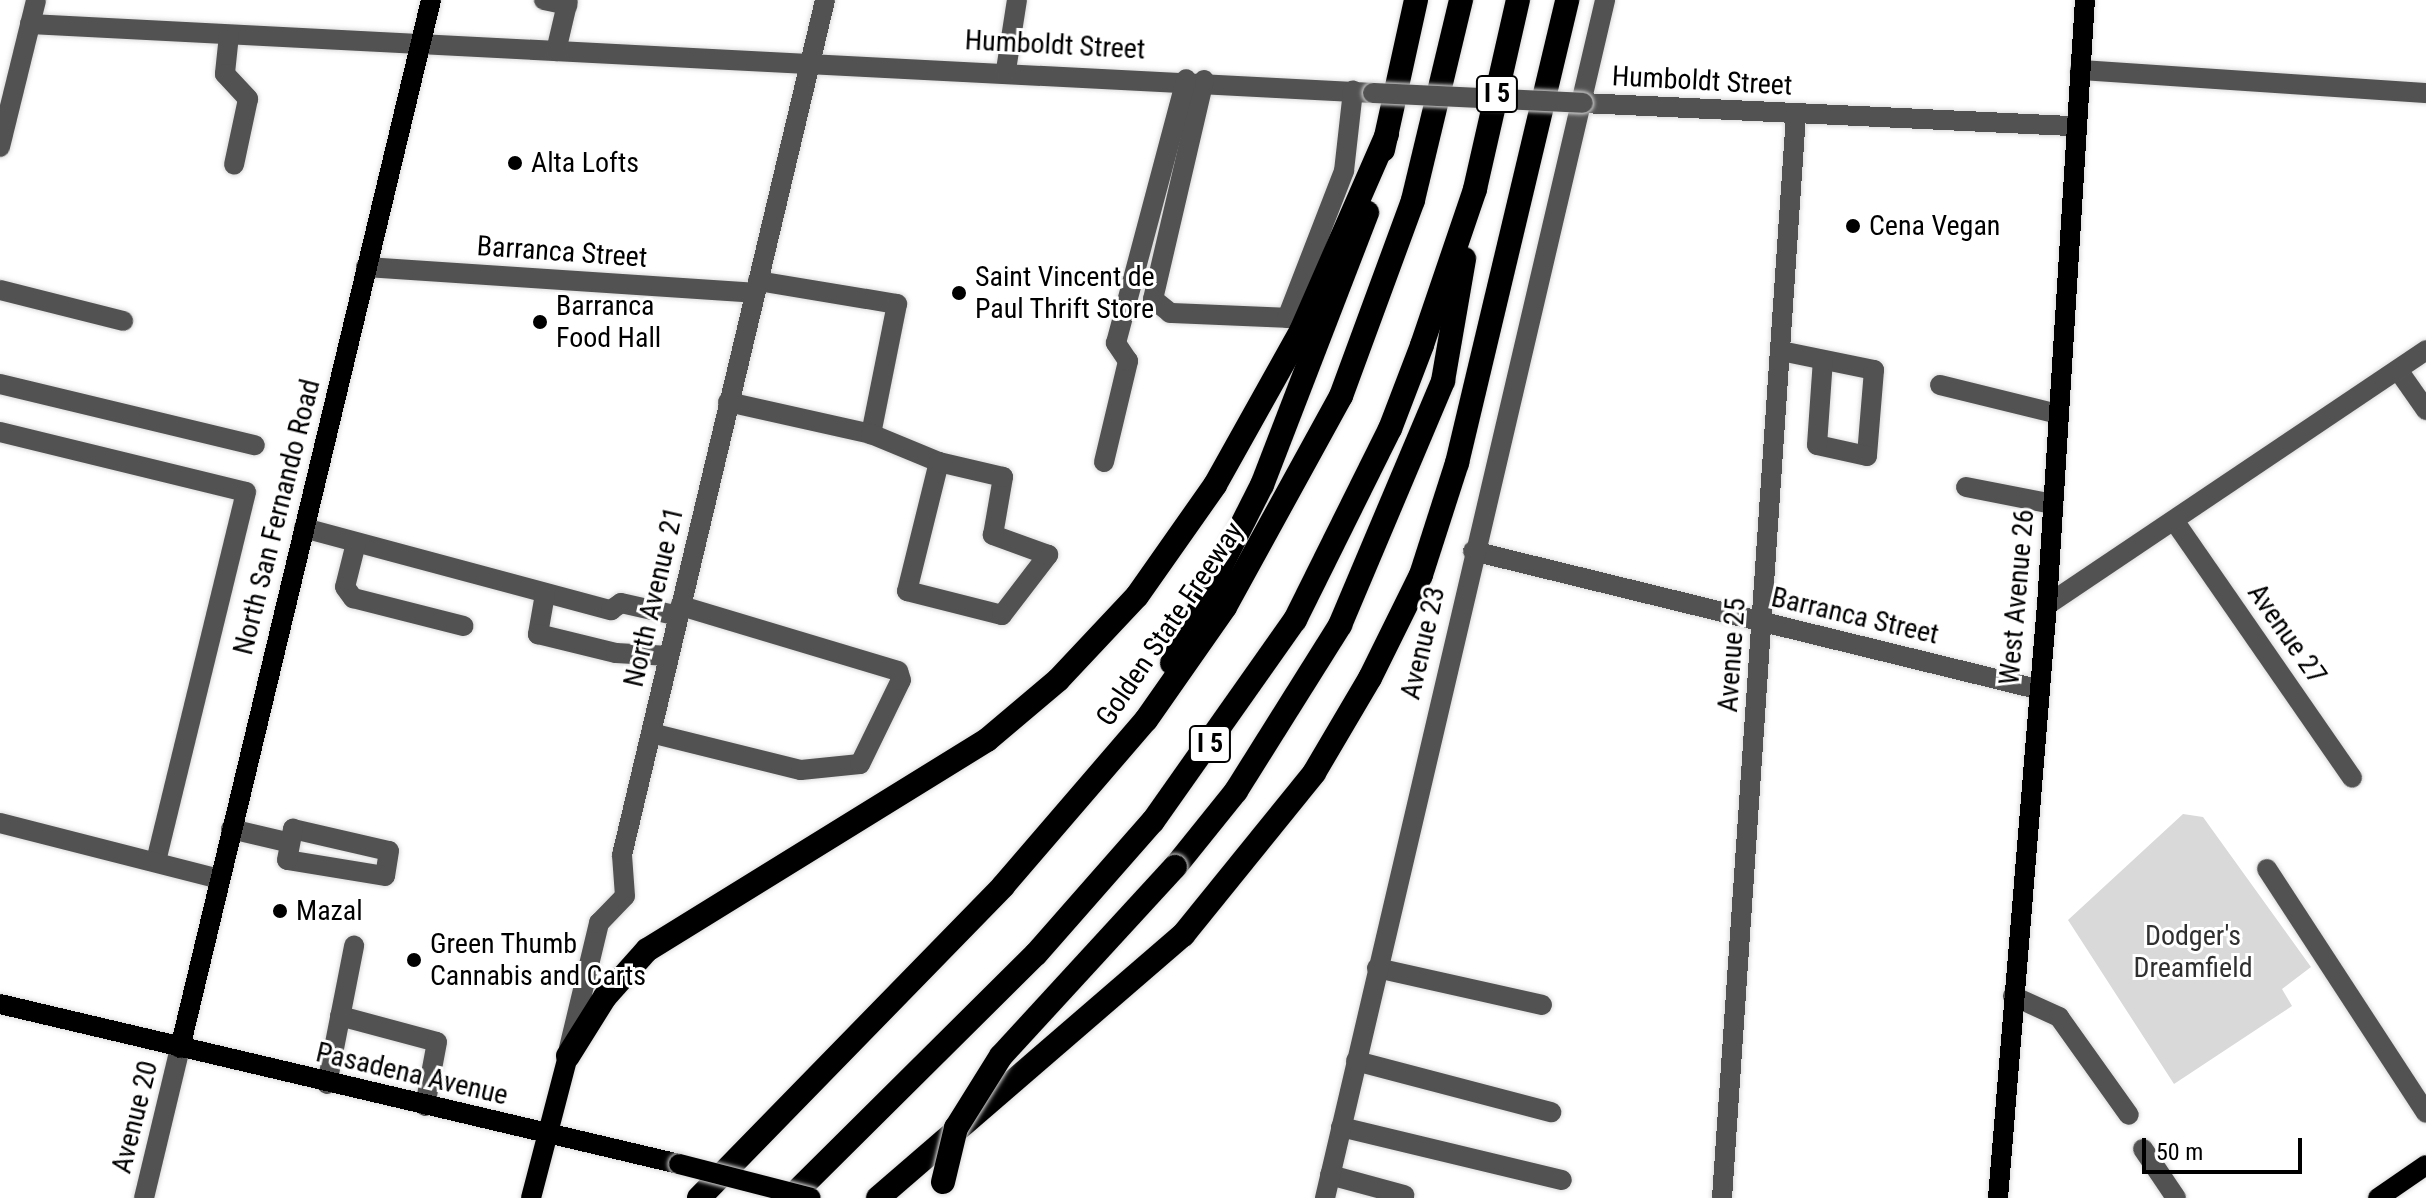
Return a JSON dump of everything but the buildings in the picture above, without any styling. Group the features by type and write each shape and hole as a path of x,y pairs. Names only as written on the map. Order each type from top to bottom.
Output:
{"highway":[{"path":"1146,720 1262,485 1318,352 1387,134 1416,0"},
{"name":"Golden State Freeway","path":"699,1198 1003,886 1146,720 1248,568 1341,396 1413,200 1461,0"},
{"name":"I 5","path":"790,1198 1036,954 1153,821 1231,716 1295,620 1390,429 1475,189 1518,0"},
{"path":"878,1198 1128,991 1183,935 1314,773 1370,678 1421,575 1457,463 1567,0"},
{"path":"568,1056 605,997 647,950 987,740 1058,680 1137,596 1215,485 1301,331 1387,134"},
{"path":"940,1190 956,1128 1001,1056 1175,867 1299,695 1397,500 1443,381 1475,189"}],"main road":[{"name":"North San Fernando Road","path":"180,1048 431,0"},
{"name":"West Avenue 26","path":"1998,1198 2037,689 2047,605 2085,0"},
{"name":"Pasadena Avenue","path":"0,1004 811,1198"},
{"name":"North Avenue 21","path":"531,1198 553,1135 568,1056"},
{"path":"2378,1198 2426,1165"}],"street":[{"path":"0,147 36,0"},
{"path":"544,0 567,2 556,51"},
{"name":"North Avenue 21","path":"568,1056 599,923 625,896 622,855 825,0"},
{"path":"1006,70 1017,0"},
{"name":"Avenue 23","path":"1325,1198 1473,551 1583,103 1605,0"},
{"name":"Humboldt Street","path":"30,24 1006,70 1796,115 2076,126"},
{"path":"229,35 225,74 248,99 234,165"},
{"path":"2080,70 2426,93"},
{"path":"1195,80 1153,299 1170,313 1287,318 1344,171 1363,92"},
{"path":"1104,462 1128,361 1116,343 1195,80"},
{"name":"Avenue 25","path":"1722,1198 1796,115"},
{"name":"Barranca Street","path":"366,267 756,287 897,304 871,434"},
{"path":"0,290 123,321"},
{"path":"2047,605 2175,522 2426,350"},
{"path":"1781,351 1874,370 1867,456 1817,445 1823,360"},
{"path":"2398,370 2426,410"},
{"path":"0,384 255,445"},
{"path":"1940,385 2058,414"},
{"path":"728,402 871,434 939,462 1006,479 993,535 1048,555 1002,615 907,591 939,462"},
{"path":"0,432 246,492 156,860"},
{"path":"1966,487 2053,504"},
{"name":"Avenue 27","path":"2175,522 2352,778"},
{"path":"304,528 545,594 680,611 898,671 901,680 860,764 801,770 651,733"},
{"path":"356,543 345,587 353,598 464,626"},
{"name":"Barranca Street","path":"1473,551 2037,689"},
{"path":"545,594 538,634 616,653 669,656"},
{"path":"0,823 156,860 219,879"},
{"path":"231,829 287,842"},
{"path":"299,829 390,855 380,880 292,862 284,856 287,842 299,829"},
{"path":"2267,869 2426,1113"},
{"path":"327,1084 354,946"},
{"path":"1377,968 1542,1005"},
{"path":"2013,996 2059,1017 2129,1115"},
{"path":"340,1016 437,1042 425,1106"},
{"name":"Avenue 20","path":"144,1198 180,1048"},
{"path":"1356,1061 1551,1112"},
{"path":"1341,1127 1562,1180"},
{"path":"2143,1149 2176,1198"},
{"path":"1330,1175 1404,1195"}],"green space":[{"name":"Dodger's Dreamfield","path":"2183,814 2203,817 2311,967 2282,989 2292,1006 2174,1084 2068,920"}],"place":[{"name":"Alta Lofts","path":"515,163"},
{"name":"Cena Vegan","path":"1853,226"},
{"name":"Saint Vincent de Paul Thrift Store","path":"959,293"},
{"name":"Barranca Food Hall","path":"540,322"},
{"name":"Mazal","path":"280,911"},
{"name":"Green Thumb Cannabis and Carts","path":"414,960"}]}
